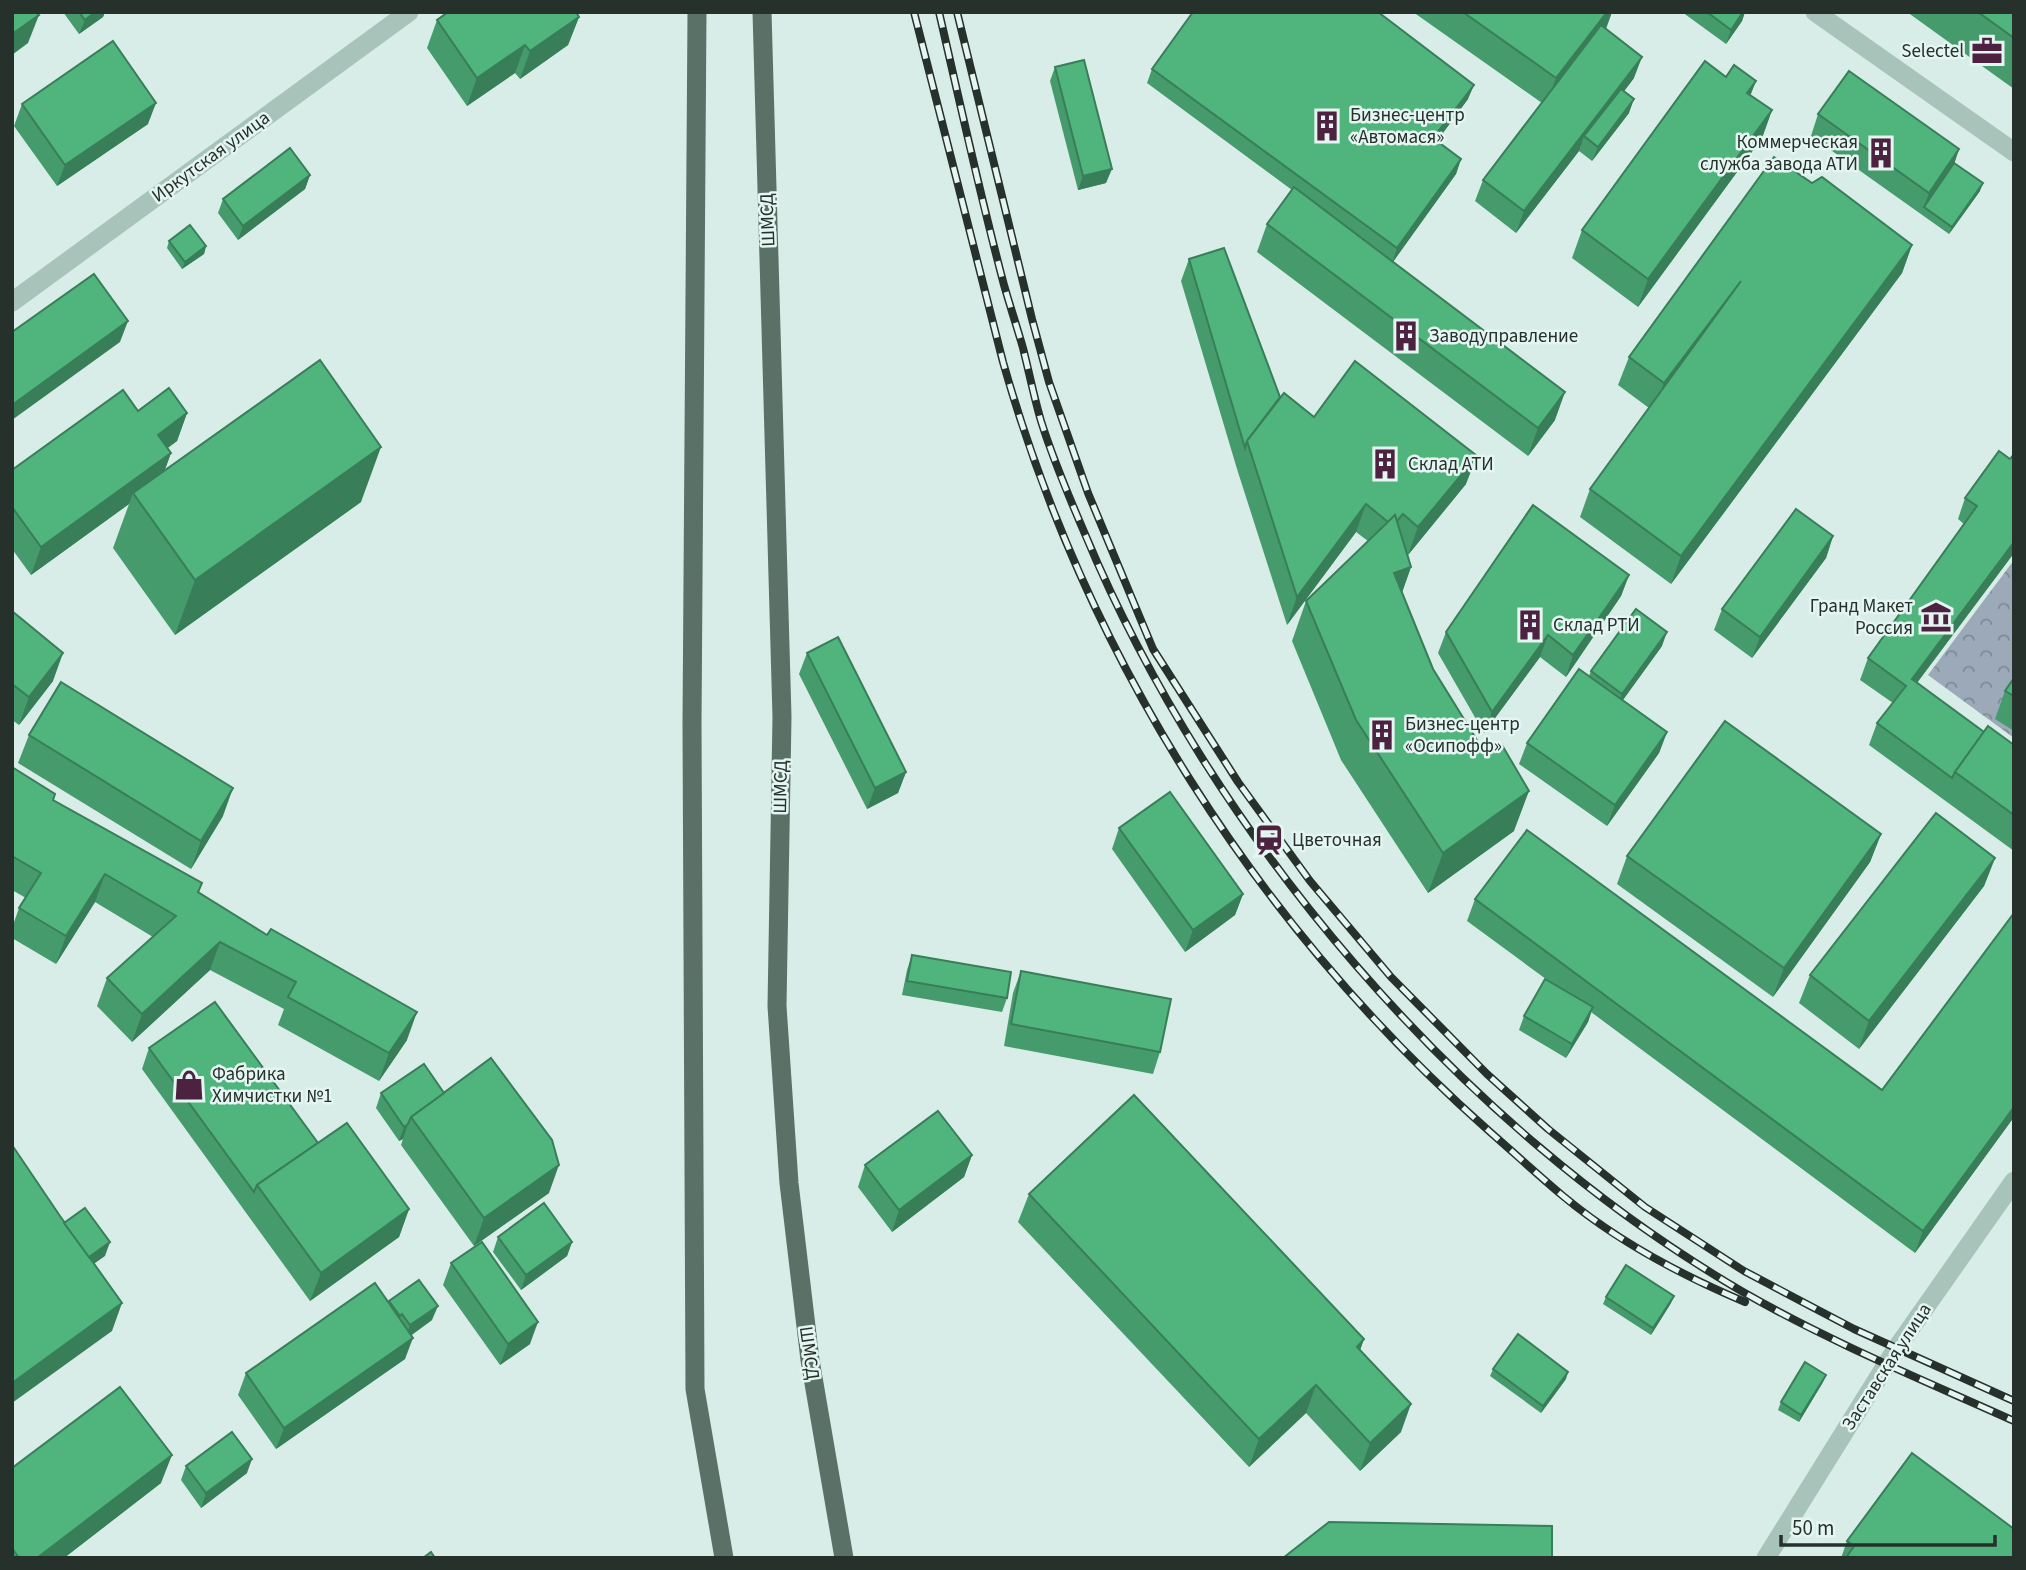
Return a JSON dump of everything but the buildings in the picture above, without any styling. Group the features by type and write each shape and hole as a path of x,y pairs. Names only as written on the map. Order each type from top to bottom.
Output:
{"main road":[{"path":"697,12 692,709 695,1389 723,1558"},
{"name":"ШМСД","path":"762,12 782,717 777,1006 789,1183 806,1333 844,1558"}],"street":[{"name":"Иркутская улица","path":"12,302 409,12"},
{"path":"1815,12 2014,152"},
{"name":"Заставская улица","path":"1766,1558 1896,1349 2014,1181"}],"green space":[{"path":"2014,560 2014,738 1928,675"}],"railway":[{"path":"914,12 1003,362 1039,472 1082,578 1133,682 1191,781 1256,876 1327,966 1405,1052 1489,1131 1563,1196 1605,1228 1674,1268 1745,1302"},
{"path":"939,12 1004,285 1041,421 1062,478 1138,647 1201,757 1274,863 1355,964 1444,1059 1539,1146 1639,1224 1743,1292 1776,1310 1877,1360 2014,1421"},
{"path":"957,12 1049,382 1088,493 1153,649 1238,782 1310,881 1391,977 1487,1074 1548,1129 1645,1207 1744,1271 1854,1329 2014,1401"}],"place":[{"name":"Selectel","path":"1987,51"},
{"name":"Бизнес-центр «Автомася»","path":"1327,126"},
{"name":"Коммерческая служба завода АТИ","path":"1881,153"},
{"name":"Заводуправление","path":"1406,336"},
{"name":"Склад АТИ","path":"1385,464"},
{"name":"Гранд Макет Россия","path":"1936,617"},
{"name":"Склад РТИ","path":"1530,625"},
{"name":"Бизнес-центр «Осипофф»","path":"1382,735"},
{"name":"Цветочная","path":"1269,840"},
{"name":"Фабрика Химчистки №1","path":"189,1085"}]}
